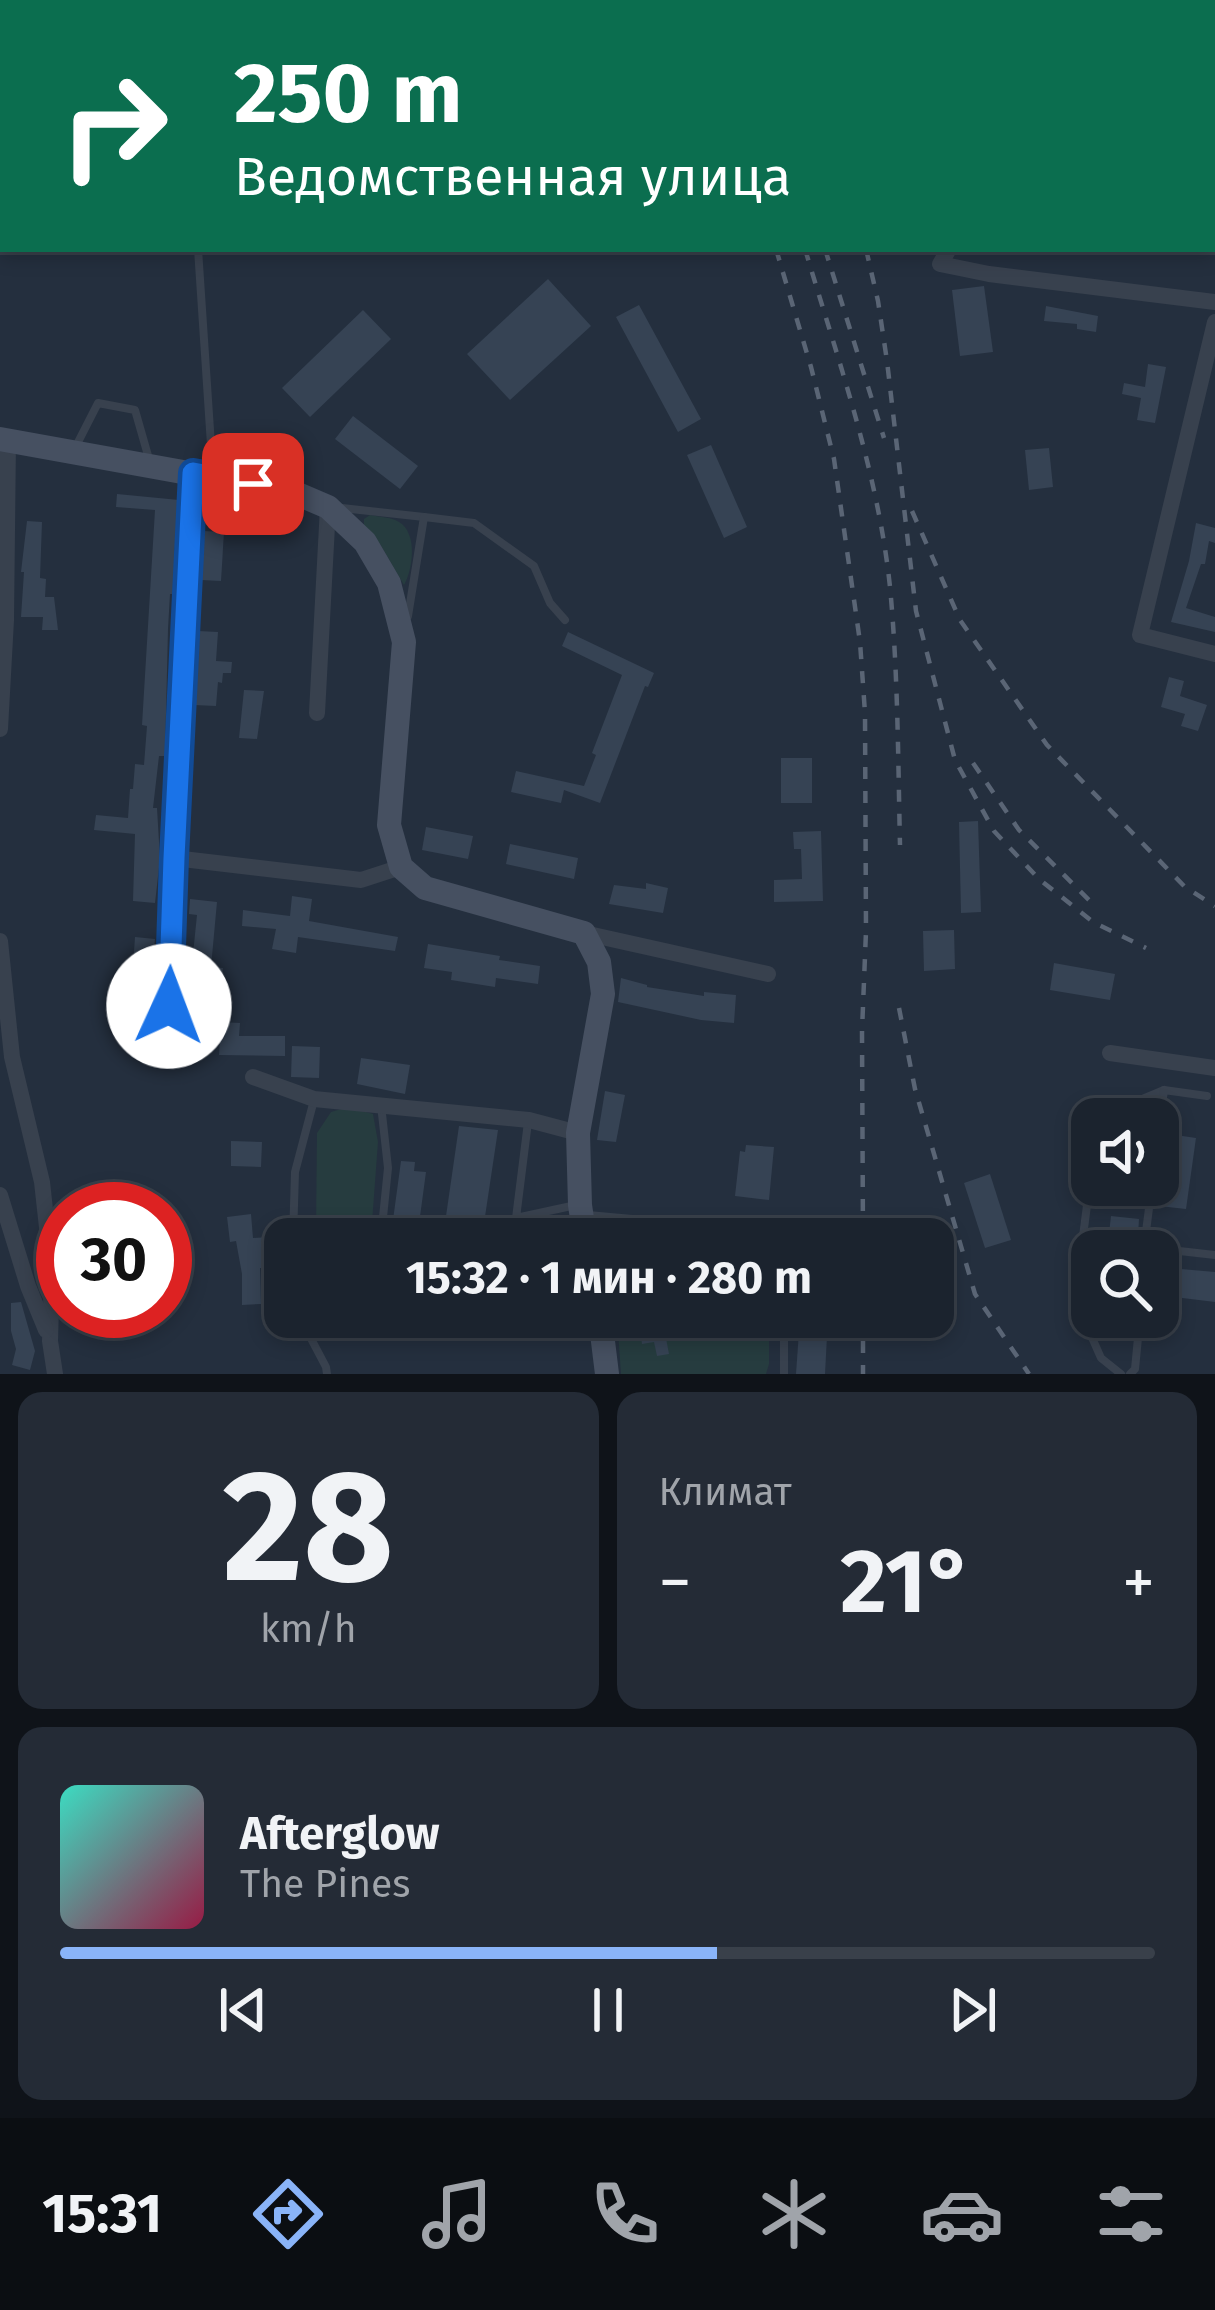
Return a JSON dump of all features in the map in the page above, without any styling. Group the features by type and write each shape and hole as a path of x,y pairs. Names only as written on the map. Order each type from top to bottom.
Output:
{"main road":[{"path":"4,440 293,492 328,507 365,542 389,583 404,642 388,825 401,867 425,888 584,933 598,962 603,994 578,1133 582,1218"},
{"path":"603,1338 607,1374"}],"street":[{"path":"945,256 989,274 1215,302"},
{"path":"1215,322 1140,635 1215,655"},
{"path":"0,729 4,440"},
{"path":"169,1006 174,858 203,475"},
{"path":"317,713 328,507"},
{"path":"174,858 361,880 401,867"},
{"path":"584,933 768,974"},
{"path":"0,941 5,1030 42,1182 52,1273 50,1341"},
{"path":"1110,1052 1215,1069"},
{"path":"254,1077 314,1099 529,1120 578,1133"},
{"path":"0,1195 50,1341 56,1374"}],"lane":[{"path":"199,252 203,475"},
{"path":"73,452 98,403 135,410 151,466"},
{"path":"328,507 474,523 534,566 550,603 565,620"},
{"path":"404,642 424,517"},
{"path":"1163,1098 1164,1090"},
{"path":"1145,1098 1164,1090 1207,1096"},
{"path":"293,1218 295,1172 314,1099"},
{"path":"381,1105 388,1168 383,1218"},
{"path":"516,1218 529,1120"},
{"path":"1087,1206 1076,1299 1101,1358 1121,1374"},
{"path":"1179,1252 1215,1256"},
{"path":"311,1338 327,1374"},
{"path":"784,1338 784,1374"},
{"path":"1130,1374 1135,1369 1138,1338"}],"green space":[{"path":"370,515 396,520 409,534 411,561 404,585 364,527"},
{"path":"348,1107 373,1114 378,1142 372,1218 316,1218 317,1133 331,1112"},
{"path":"618,1338 769,1338 766,1374 621,1374"}],"building":[{"path":"548,279 591,326 510,400 467,354"},
{"path":"984,286 993,352 960,356 952,290"},
{"path":"639,305 701,419 678,432 616,317"},
{"path":"1046,306 1098,316 1096,332 1077,329 1077,324 1044,321"},
{"path":"363,310 391,339 310,417 282,388"},
{"path":"1148,364 1166,367 1155,423 1137,420 1141,398 1122,394 1124,383 1145,387"},
{"path":"353,416 418,466 400,489 335,439"},
{"path":"711,445 747,527 724,538 687,455"},
{"path":"1049,448 1053,487 1029,490 1025,450"},
{"path":"117,494 179,500 168,629 165,756 159,756 153,808 157,808 160,859 155,903 133,901 135,834 94,830 96,815 128,818 135,764 144,765 147,726 142,725 155,510 116,507"},
{"path":"27,521 42,522 40,578 46,579 45,597 54,597 58,630 42,630 43,617 21,617"},
{"path":"1196,523 1215,528 1215,543 1209,541 1205,564 1201,564 1186,608 1215,617 1215,632 1171,622"},
{"path":"203,531 224,532 221,581 201,580"},
{"path":"198,631 218,632 216,661 232,662 231,673 223,673 222,683 218,682 216,706 194,705"},
{"path":"568,632 654,673 600,803 564,790 561,803 511,792 516,771 584,786 596,755 592,753 622,675 562,646"},
{"path":"1169,677 1184,681 1180,696 1207,705 1198,731 1181,726 1185,714 1161,707"},
{"path":"244,690 264,691 257,739 239,738"},
{"path":"781,758 812,758 812,803 781,803"},
{"path":"978,821 981,912 961,913 959,822"},
{"path":"426,827 473,836 468,859 422,850"},
{"path":"821,831 823,901 774,902 774,880 802,879 801,849 794,849 793,832"},
{"path":"510,844 578,858 574,879 506,864"},
{"path":"646,883 668,888 663,913 609,904 614,885 646,889"},
{"path":"292,896 312,899 309,921 398,937 395,951 298,937 296,953 272,949 276,929 242,926 243,910 290,916"},
{"path":"190,899 217,902 211,967 223,968 221,986 190,983 197,915 189,914"},
{"path":"954,930 955,969 924,971 923,931"},
{"path":"135,937 155,939 154,1011 136,1010 138,983 127,982"},
{"path":"428,944 540,966 538,984 496,978 495,987 451,980 452,972 424,968"},
{"path":"1054,963 1115,974 1110,1000 1050,990"},
{"path":"621,978 704,996 704,992 736,995 734,1023 618,1002"},
{"path":"221,1022 240,1023 239,1036 285,1036 285,1056 219,1055"},
{"path":"292,1046 320,1047 319,1078 291,1077"},
{"path":"361,1058 410,1065 405,1094 357,1084"},
{"path":"605,1091 625,1095 616,1142 597,1140"},
{"path":"459,1126 498,1130 485,1218 446,1218"},
{"path":"1179,1135 1196,1138 1186,1209 1159,1206 1179,1206"},
{"path":"231,1141 262,1142 261,1167 231,1166"},
{"path":"746,1145 774,1147 769,1200 735,1196 740,1151 745,1152"},
{"path":"401,1161 415,1162 414,1171 426,1172 420,1218 393,1218"},
{"path":"990,1174 1011,1240 985,1248 964,1183"},
{"path":"251,1214 253,1238 264,1237 261,1304 242,1305 242,1274 227,1217"},
{"path":"1111,1216 1139,1219 1138,1230 1109,1230"},
{"path":"1179,1269 1215,1272 1215,1302 1179,1298"},
{"path":"21,1302 35,1351 30,1370 12,1365 16,1349 11,1303"},
{"path":"641,1338 666,1338 669,1354 657,1356 654,1342 642,1344"},
{"path":"799,1338 827,1338 825,1374 796,1374"}],"railway":[{"path":"777,252 834,459 860,642 865,713 863,1218"},
{"path":"806,252 855,416 884,544 895,651 900,845"},
{"path":"826,252 884,438"},
{"path":"867,252 887,361 916,611 955,760 994,831 1039,879 1093,922 1146,948"},
{"path":"912,511 960,620 1047,745 1185,887 1215,906"},
{"path":"973,763 1019,830 1089,900"},
{"path":"899,1008 915,1089 975,1294 1029,1374"},
{"path":"863,1338 863,1374"}],"route":[{"path":"169,1006 193,473 253,484"}]}
